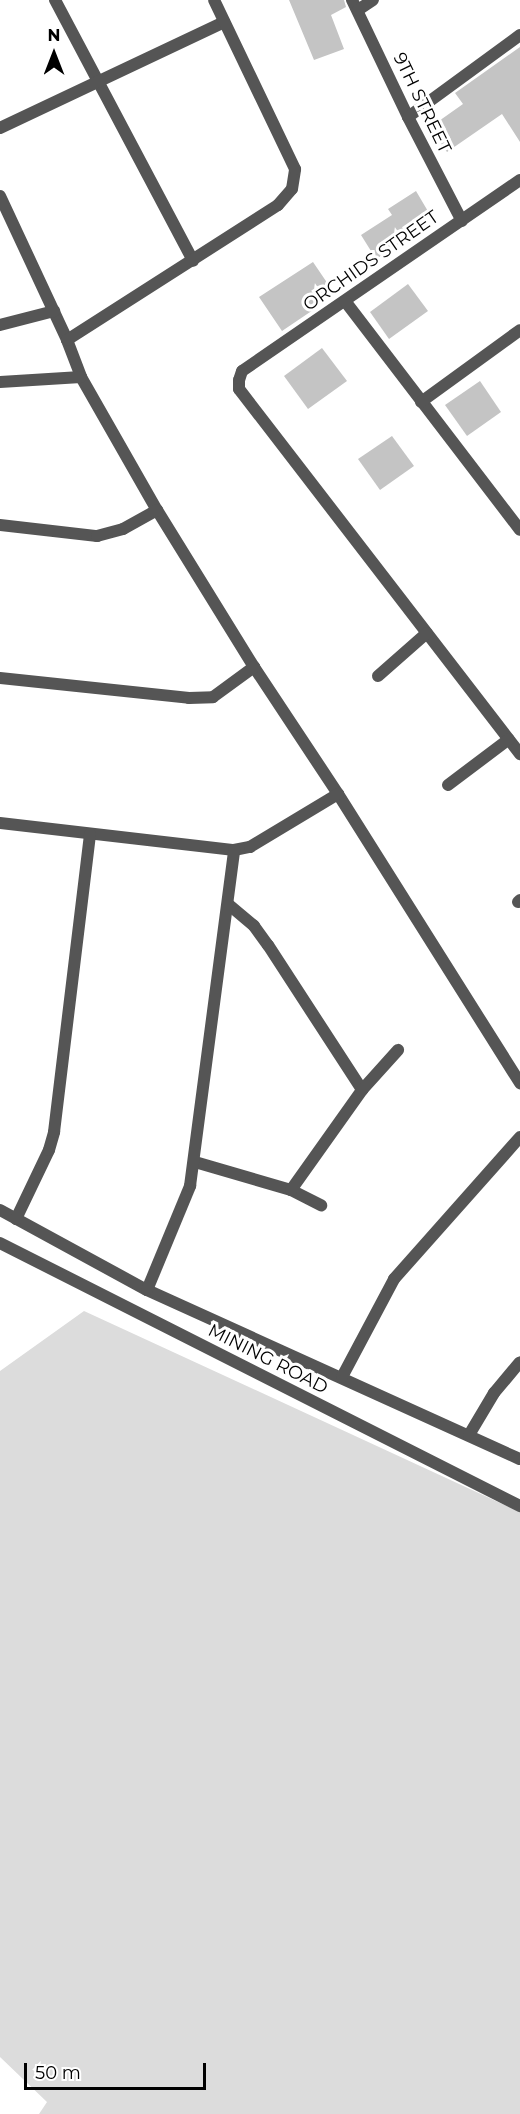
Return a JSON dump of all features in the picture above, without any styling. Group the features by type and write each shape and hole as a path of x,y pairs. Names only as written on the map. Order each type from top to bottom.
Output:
{"street":[{"path":"55,0 193,261"},
{"path":"67,340 278,205 292,189 295,169 214,0"},
{"path":"355,5 373,0"},
{"name":"9TH STREET","path":"355,5 408,117 462,220"},
{"path":"0,128 224,22"},
{"path":"408,117 520,35"},
{"name":"ORCHIDS STREET","path":"427,633 239,390 242,371 520,180"},
{"path":"0,196 67,340 81,378 157,510 254,667 338,794 520,1083"},
{"path":"345,301 520,530"},
{"path":"0,325 54,311"},
{"path":"421,402 520,330"},
{"path":"0,382 81,378"},
{"path":"0,525 96,536 123,529 157,510"},
{"path":"378,676 427,633 520,753"},
{"path":"0,678 189,698 213,697 254,667"},
{"path":"448,785 509,739"},
{"path":"0,823 234,850 250,847 338,794"},
{"path":"16,1219 49,1150 54,1132 90,834"},
{"path":"147,1290 190,1186 195,1162 234,850"},
{"path":"228,903 254,926 268,945 362,1090"},
{"path":"291,1190 362,1090 398,1050"},
{"path":"342,1377 394,1279 520,1137"},
{"path":"195,1162 291,1190 321,1204"},
{"path":"0,1210 147,1290 520,1459"},
{"name":"MINING ROAD","path":"0,1243 520,1506"},
{"path":"470,1435 494,1393 520,1362"}],"shaded area":[{"path":"84,1311 520,1512 520,2114 39,2114 47,2102 0,2057 0,1371"}],"building":[{"path":"289,0 344,0 346,7 331,15 344,49 314,60"},
{"path":"520,47 520,142 502,114 447,152 429,128 463,104 455,93"},
{"path":"416,191 429,213 420,219 426,228 376,259 361,235 392,215 388,209"},
{"path":"313,262 330,287 314,299 319,306 282,331 259,297"},
{"path":"408,284 428,311 389,339 370,312"},
{"path":"322,348 347,381 308,409 284,376"},
{"path":"480,381 501,412 467,436 445,405"},
{"path":"392,436 414,466 380,490 358,459"}]}
